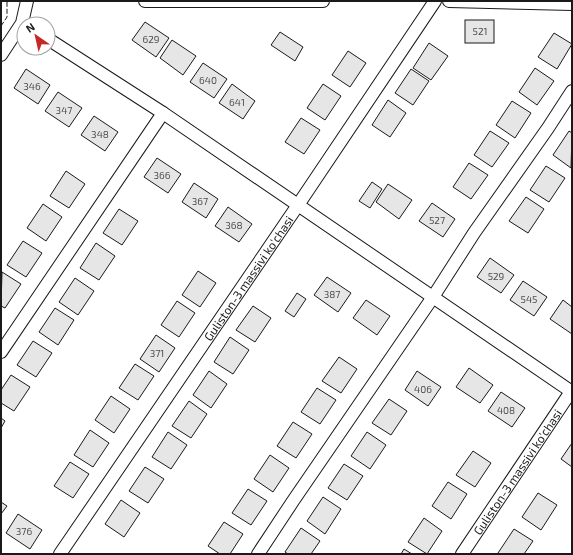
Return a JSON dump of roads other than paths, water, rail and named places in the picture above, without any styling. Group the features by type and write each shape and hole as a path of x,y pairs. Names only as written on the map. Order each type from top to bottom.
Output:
{"street":[{"path":"24,16 27,1"},
{"path":"145,1 323,1"},
{"name":"Guliston-3 massivi ko'chasi","path":"60,554 435,1"},
{"path":"449,1 572,4"},
{"path":"1,55 16,33"},
{"path":"56,44 163,113 572,391"},
{"path":"258,554 434,297 474,233 548,128 572,91"},
{"path":"1,352 163,113"},
{"name":"Guliston-3 massivi ko'chasi","path":"462,554 572,391"}]}
